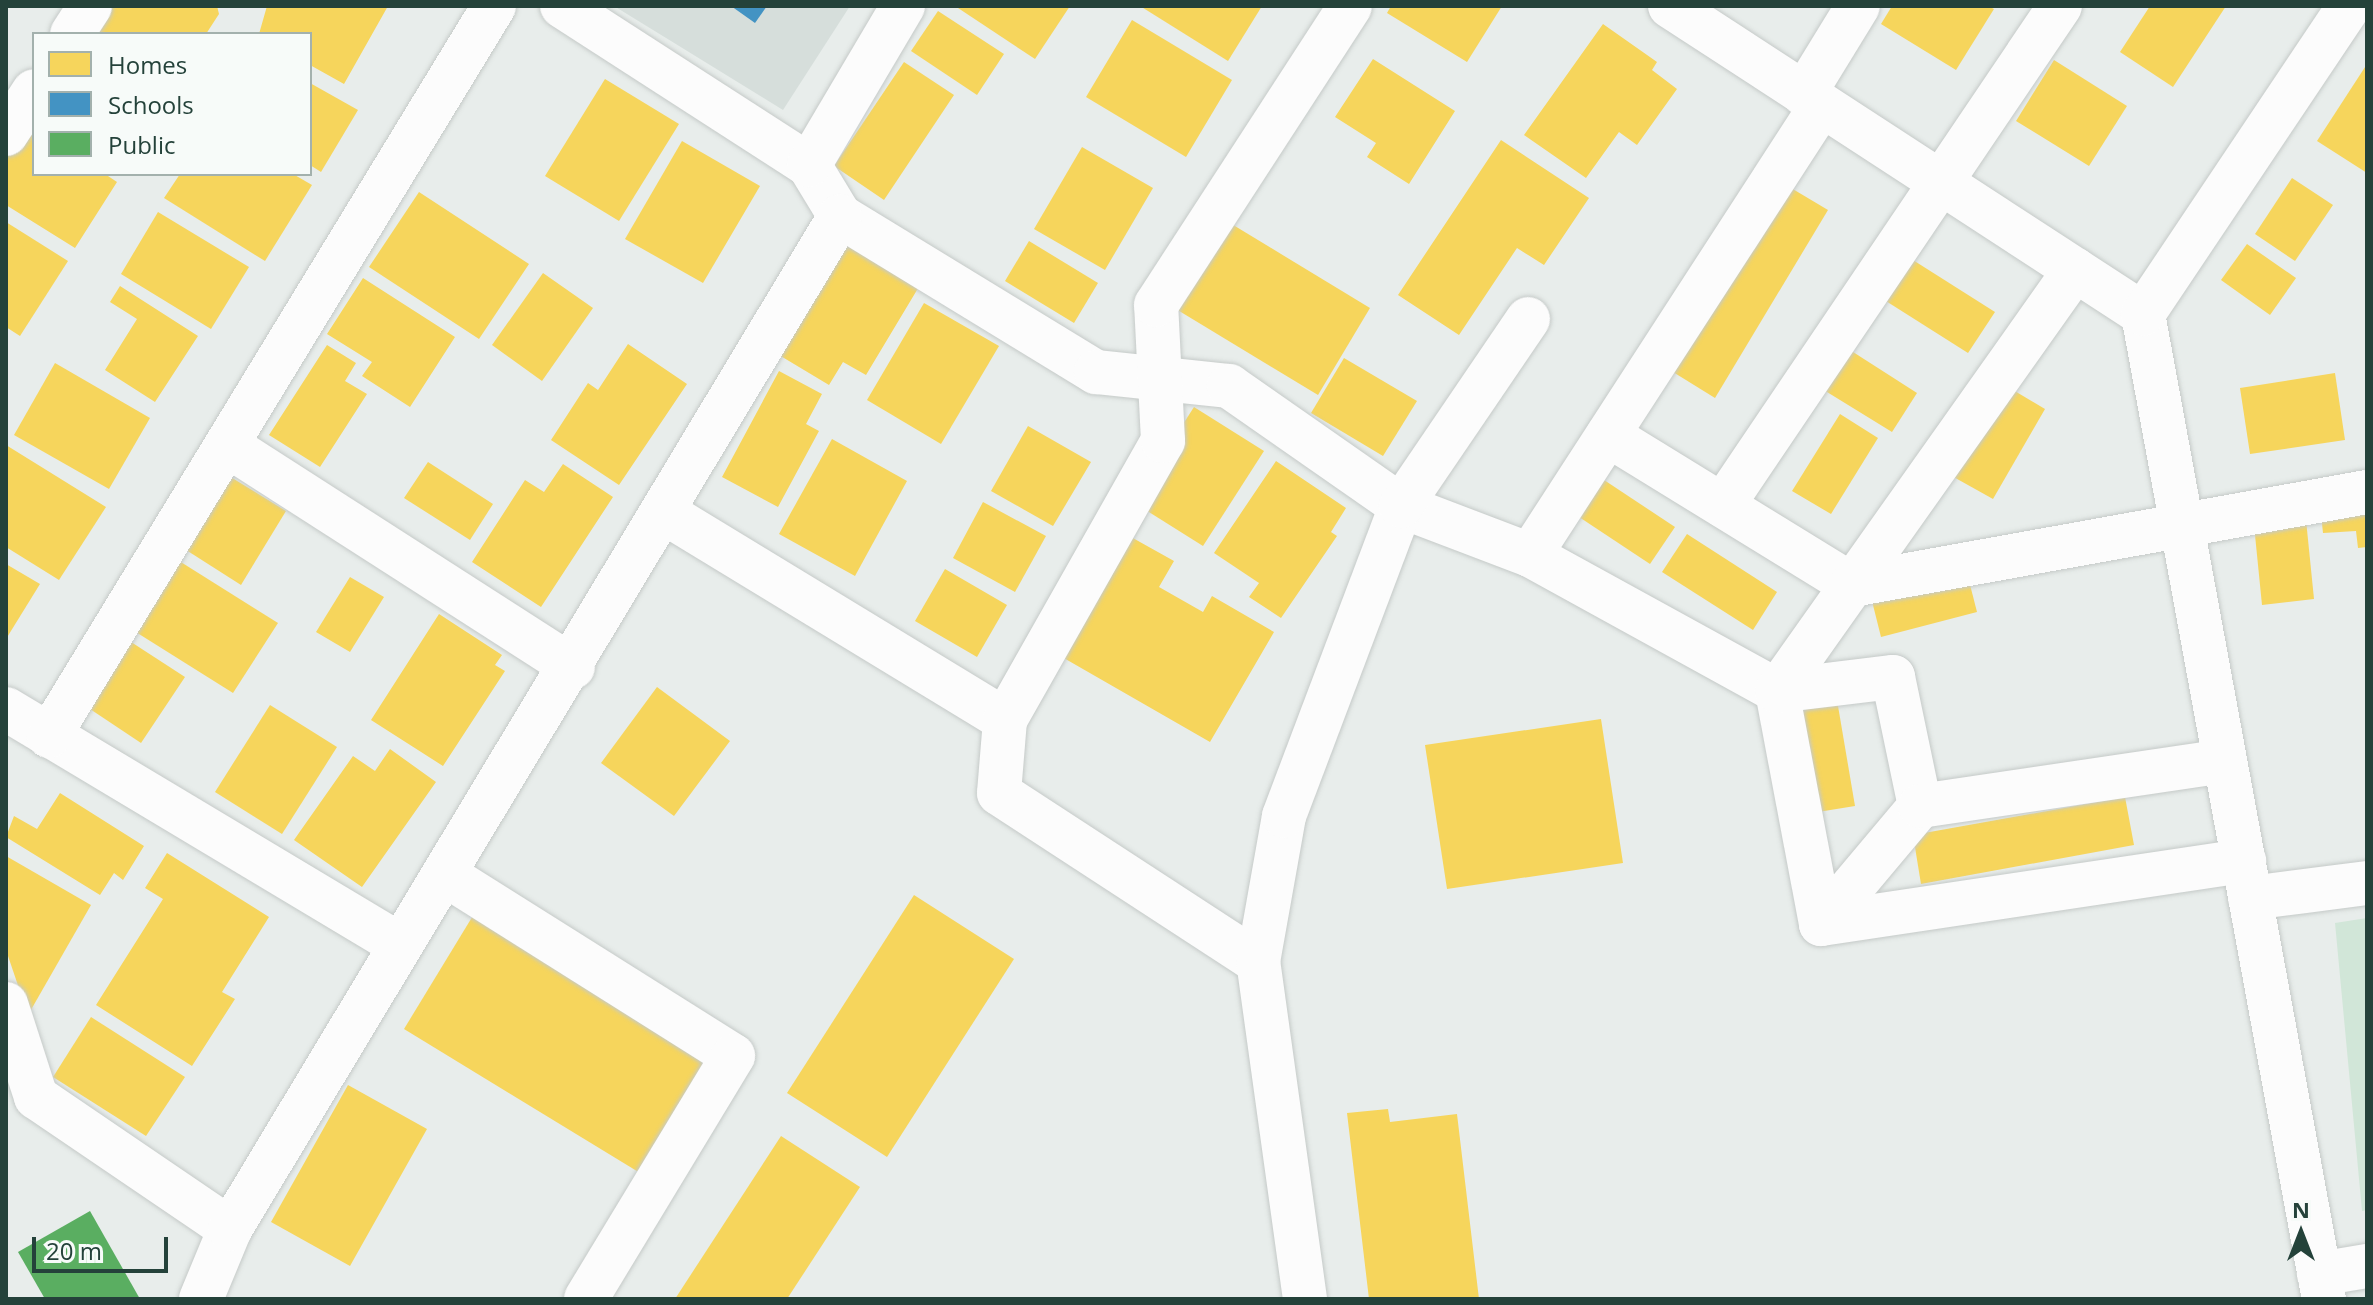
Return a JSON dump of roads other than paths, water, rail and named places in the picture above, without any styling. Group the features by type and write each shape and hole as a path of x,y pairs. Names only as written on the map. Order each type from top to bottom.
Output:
{"street":[{"path":"73,32 90,6"},
{"path":"400,945 19,722 227,445 494,6"},
{"path":"562,6 809,165 840,216 1096,372 1229,386 1401,506 1530,555 1777,691 1893,677 1920,806"},
{"path":"809,165 903,6"},
{"path":"1258,962 999,793 1005,720 1163,441 1156,305 1350,6"},
{"path":"1670,6 1939,185 2143,314"},
{"path":"1530,555 1608,435 1812,100 1858,6"},
{"path":"1723,505 2060,6"},
{"path":"2349,6 2143,314 2322,1286 2367,1266"},
{"path":"6,134 32,94"},
{"path":"201,1299 230,1229 400,945 573,667 840,216"},
{"path":"1821,924 1777,691 2075,270"},
{"path":"1305,1299 1258,962 1284,816 1401,506 1528,319"},
{"path":"1608,435 1852,585 2181,523 2367,492"},
{"path":"227,445 573,667"},
{"path":"665,513 1005,720"},
{"path":"1821,924 1920,806 2225,761"},
{"path":"446,875 733,1056 586,1299"},
{"path":"1821,924 2247,880 2367,883"},
{"path":"6,1004 36,1097 230,1229"}]}
